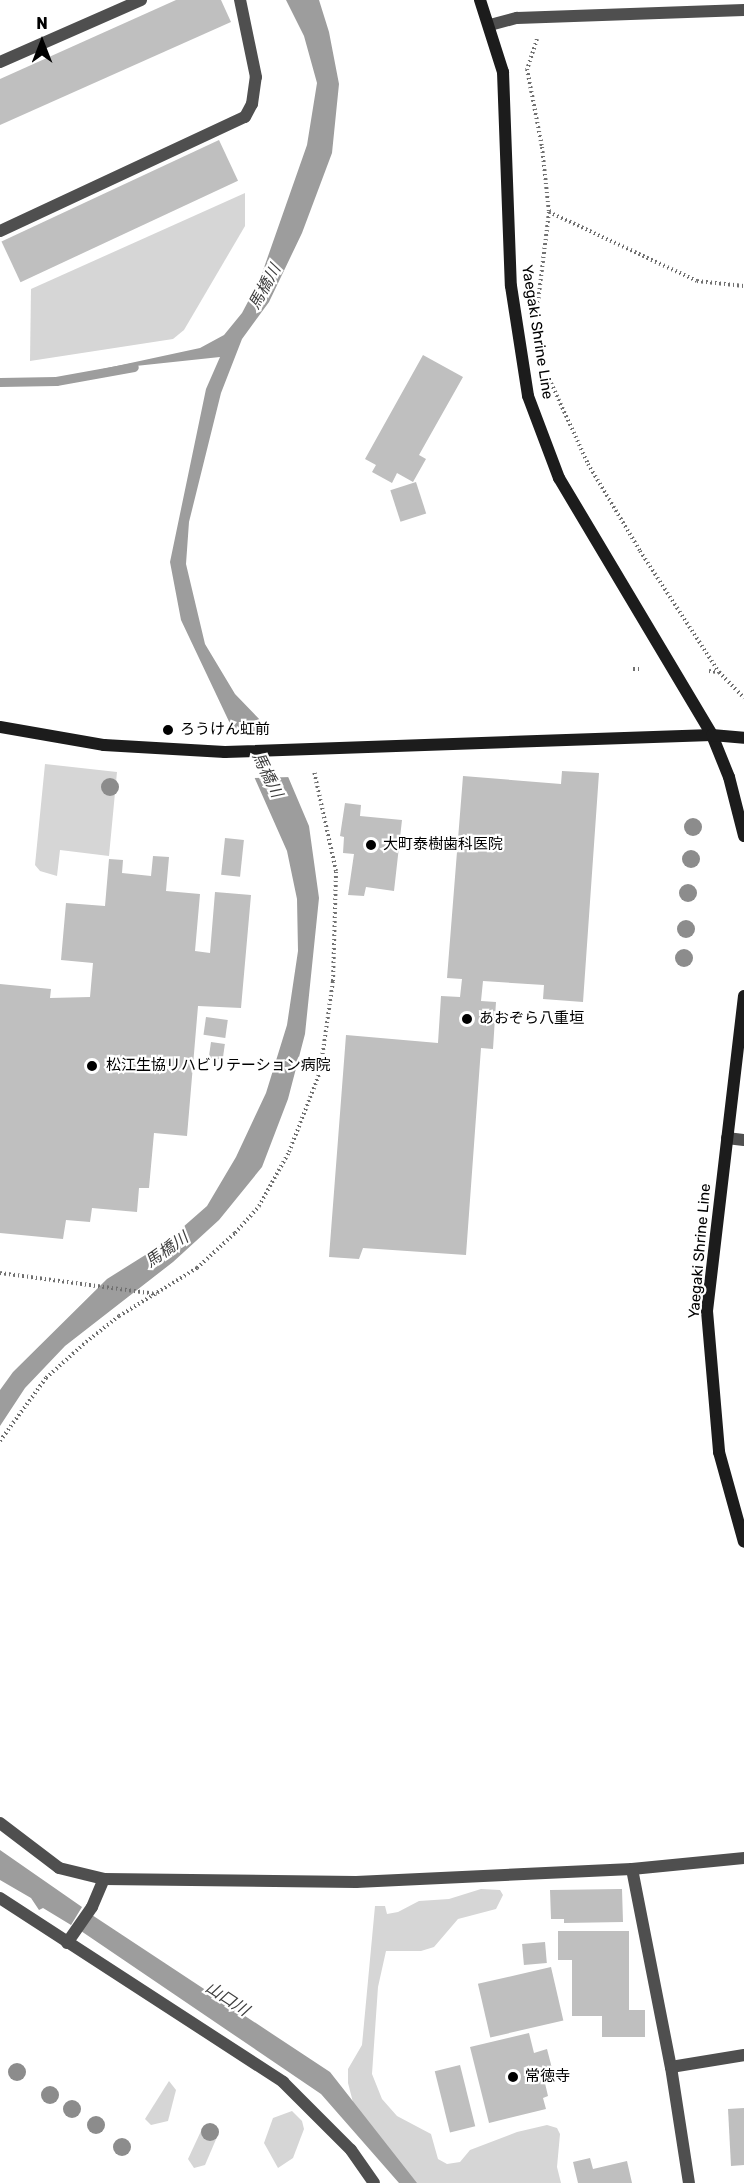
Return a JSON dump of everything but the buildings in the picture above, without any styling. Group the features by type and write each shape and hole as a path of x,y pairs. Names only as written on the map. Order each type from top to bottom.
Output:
{"main road":[{"name":"Yaegaki Shrine Line","path":"480,0 490,25 503,72 511,286 528,396 559,478 712,735 729,777 744,836"},
{"path":"0,727 104,744 225,752 712,735 744,738"},
{"name":"Yaegaki Shrine Line","path":"744,996 707,1311 719,1452 744,1542"}],"street":[{"path":"0,62 141,0"},
{"path":"0,231 245,117 252,104 256,77 240,0"},
{"path":"490,25 517,18 744,10"},
{"path":"727,1138 744,1140"},
{"path":"0,1823 59,1868 104,1879 356,1882 632,1869 744,1858"},
{"path":"632,1869 671,2067 688,2183"},
{"path":"70,1938 92,1907 104,1879"},
{"path":"0,1898 70,1938 284,2082 351,2150 374,2183"},
{"path":"671,2067 744,2055"}],"path":[{"path":"537,308 549,212 543,147 527,69 534,42 541,35"},
{"path":"549,212 697,281 744,286"},
{"path":"548,375 588,464 719,672 744,698"},
{"path":"633,669 640,669"},
{"path":"709,671 719,672"},
{"path":"0,1441 46,1378 118,1316 197,1268 259,1206 290,1152 320,1072 333,981 336,871 330,828 308,750"},
{"path":"0,1273 157,1294"}],"shaded area":[{"path":"245,193 245,226 184,330 173,339 30,361 31,289"},
{"path":"45,764 117,772 109,856 60,850 57,876 40,871 35,865"},
{"path":"481,1889 500,1890 503,1895 496,1909 458,1919 434,1947 421,1951 386,1951 378,1987 372,2074 382,2099 397,2116 431,2134 438,2159 447,2164 460,2162 470,2150 517,2132 547,2125 557,2128 560,2134 557,2167 561,2183 416,2183 355,2110 348,2083 348,2069 362,2045 375,1906 385,1906 387,1914 398,1912 419,1901 449,1899"},
{"path":"169,2081 176,2090 168,2121 151,2125 145,2119"},
{"path":"292,2111 302,2121 304,2129 293,2158 278,2168 264,2143 273,2118"},
{"path":"210,2127 217,2137 205,2165 194,2168 188,2159 201,2131"}],"water":[{"name":"馬橋川","path":"286,0 319,0 329,32 339,84 332,153 302,233 269,302 242,339 221,393 189,522 186,564 205,644 235,694 263,723 277,748 242,749 181,620 170,562 206,389 220,357 98,370 200,348 224,335 242,313 260,279 307,145 317,83 304,36"},
{"name":"馬橋川","path":"278,753 309,826 319,898 305,1034 288,1099 262,1167 219,1220 173,1262 65,1346 25,1388 0,1426 0,1390 13,1372 107,1279 166,1242 207,1206 236,1157 266,1093 287,1025 298,951 297,899 287,851 244,754"},
{"path":"0,1850 82,1907 71,1925 43,1908 39,1910 31,1898 0,1880"},
{"path":"92,1915 330,2072 417,2183 399,2183 321,2094 81,1931"}],"pier":[{"path":"270,730 292,777 251,778 232,733"}],"waterway":[{"path":"0,382 56,381 134,367"}],"place":[{"name":"ろうけん虹前","path":"168,730"},
{"name":"大町泰樹歯科医院","path":"371,845"},
{"name":"あおぞら八重垣","path":"467,1019"},
{"name":"松江生協リハビリテーション病院","path":"92,1066"},
{"name":"常徳寺","path":"513,2077"}],"water label":[{"name":"山口川","path":"227,1999"}]}
